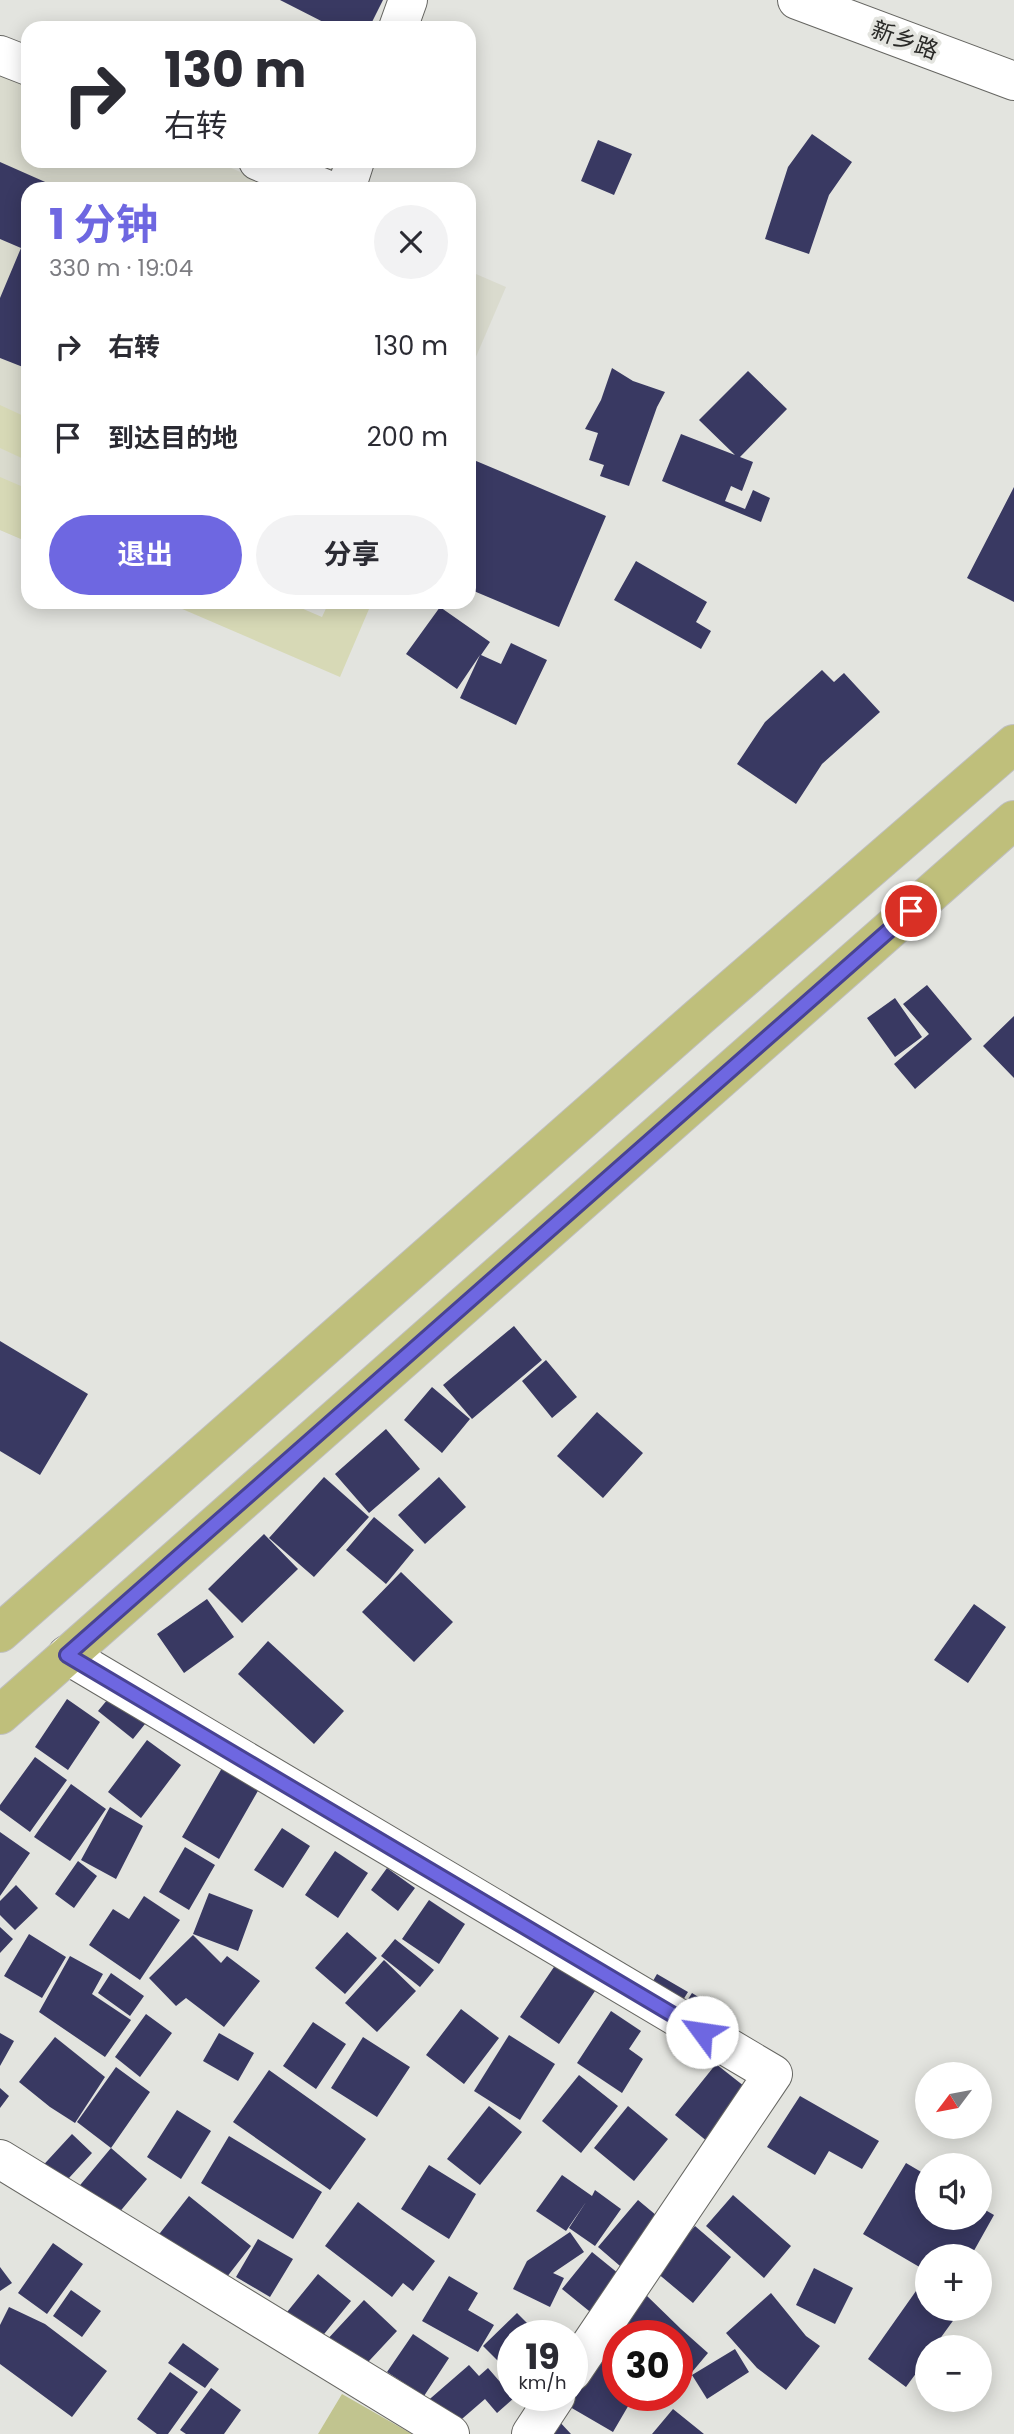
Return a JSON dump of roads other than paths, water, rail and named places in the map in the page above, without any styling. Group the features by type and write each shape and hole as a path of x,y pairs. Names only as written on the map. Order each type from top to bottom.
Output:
{"main road":[{"path":"0,1633 1014,744"},
{"path":"0,1714 1014,821"}],"street":[{"path":"400,21 408,0"},
{"name":"新乡路","path":"797,0 1014,81"},
{"path":"0,55 21,63"},
{"path":"275,168 309,182"},
{"path":"67,1655 772,2074 588,2348"},
{"path":"0,2159 450,2434"},
{"path":"531,2434 546,2411"}]}
